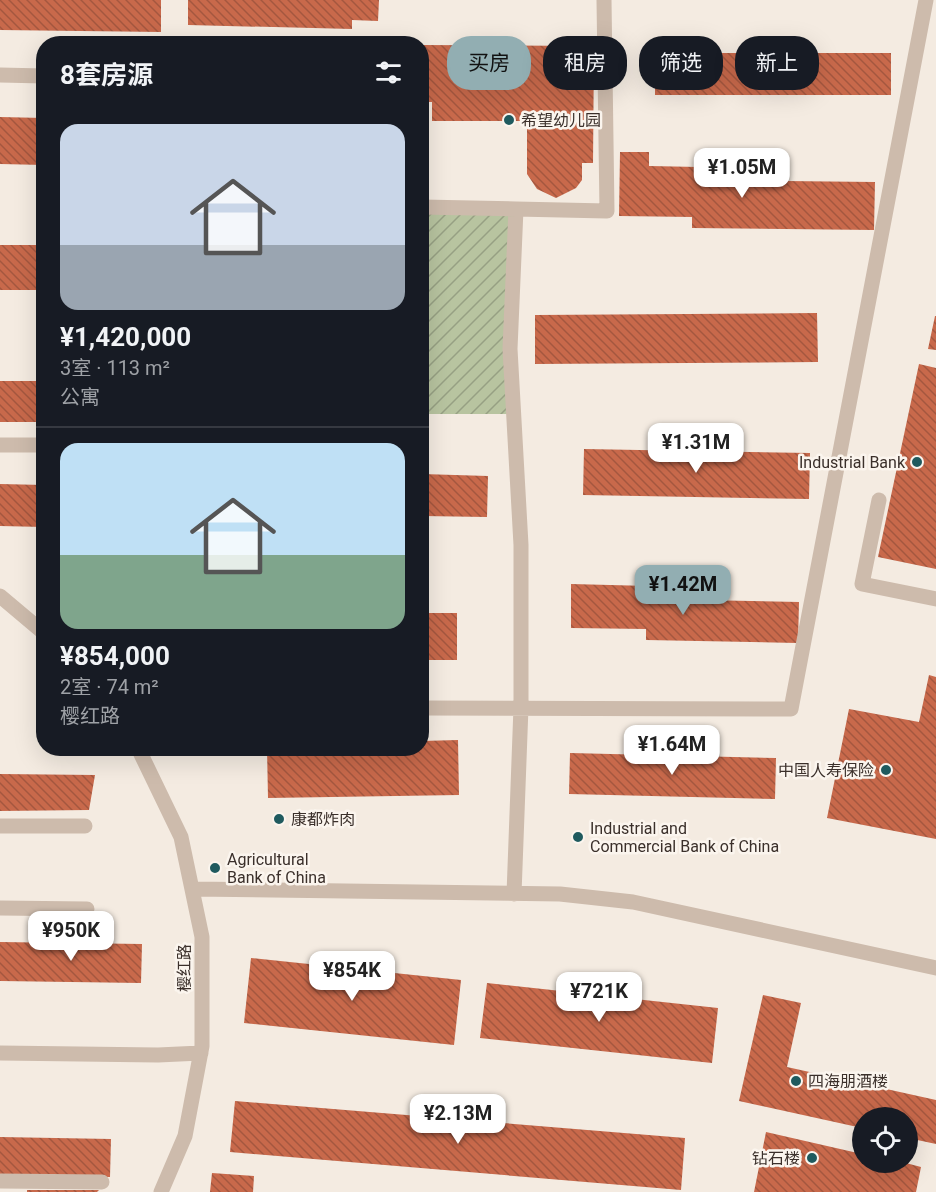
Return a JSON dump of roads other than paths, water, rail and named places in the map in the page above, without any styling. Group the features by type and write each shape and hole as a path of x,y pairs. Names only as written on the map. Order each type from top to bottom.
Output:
{"street":[{"path":"429,207 607,211 604,0"},
{"path":"429,708 791,710 926,0"},
{"path":"0,75 36,76"},
{"path":"514,894 521,707 521,545 510,349 516,209"},
{"path":"0,445 36,445"},
{"path":"879,500 862,584 936,599"},
{"path":"0,596 36,626"},
{"name":"樱红路","path":"142,756 181,837 202,937 201,1053 185,1136 161,1192"},
{"path":"0,826 85,826"},
{"path":"192,889 560,894 633,902 936,968"},
{"path":"0,908 87,909"},
{"path":"0,1053 158,1055 201,1053"},
{"path":"0,1181 102,1182"}],"place":[{"name":"希望幼儿园","path":"509,120"},
{"name":"Industrial Bank","path":"917,462"},
{"name":"中国人寿保险","path":"886,770"},
{"name":"康都炸肉","path":"279,819"},
{"name":"Industrial and Commercial Bank of China","path":"578,837"},
{"name":"Agricultural Bank of China","path":"215,868"},
{"name":"四海朋酒楼","path":"796,1081"},
{"name":"钻石楼","path":"812,1158"}]}
